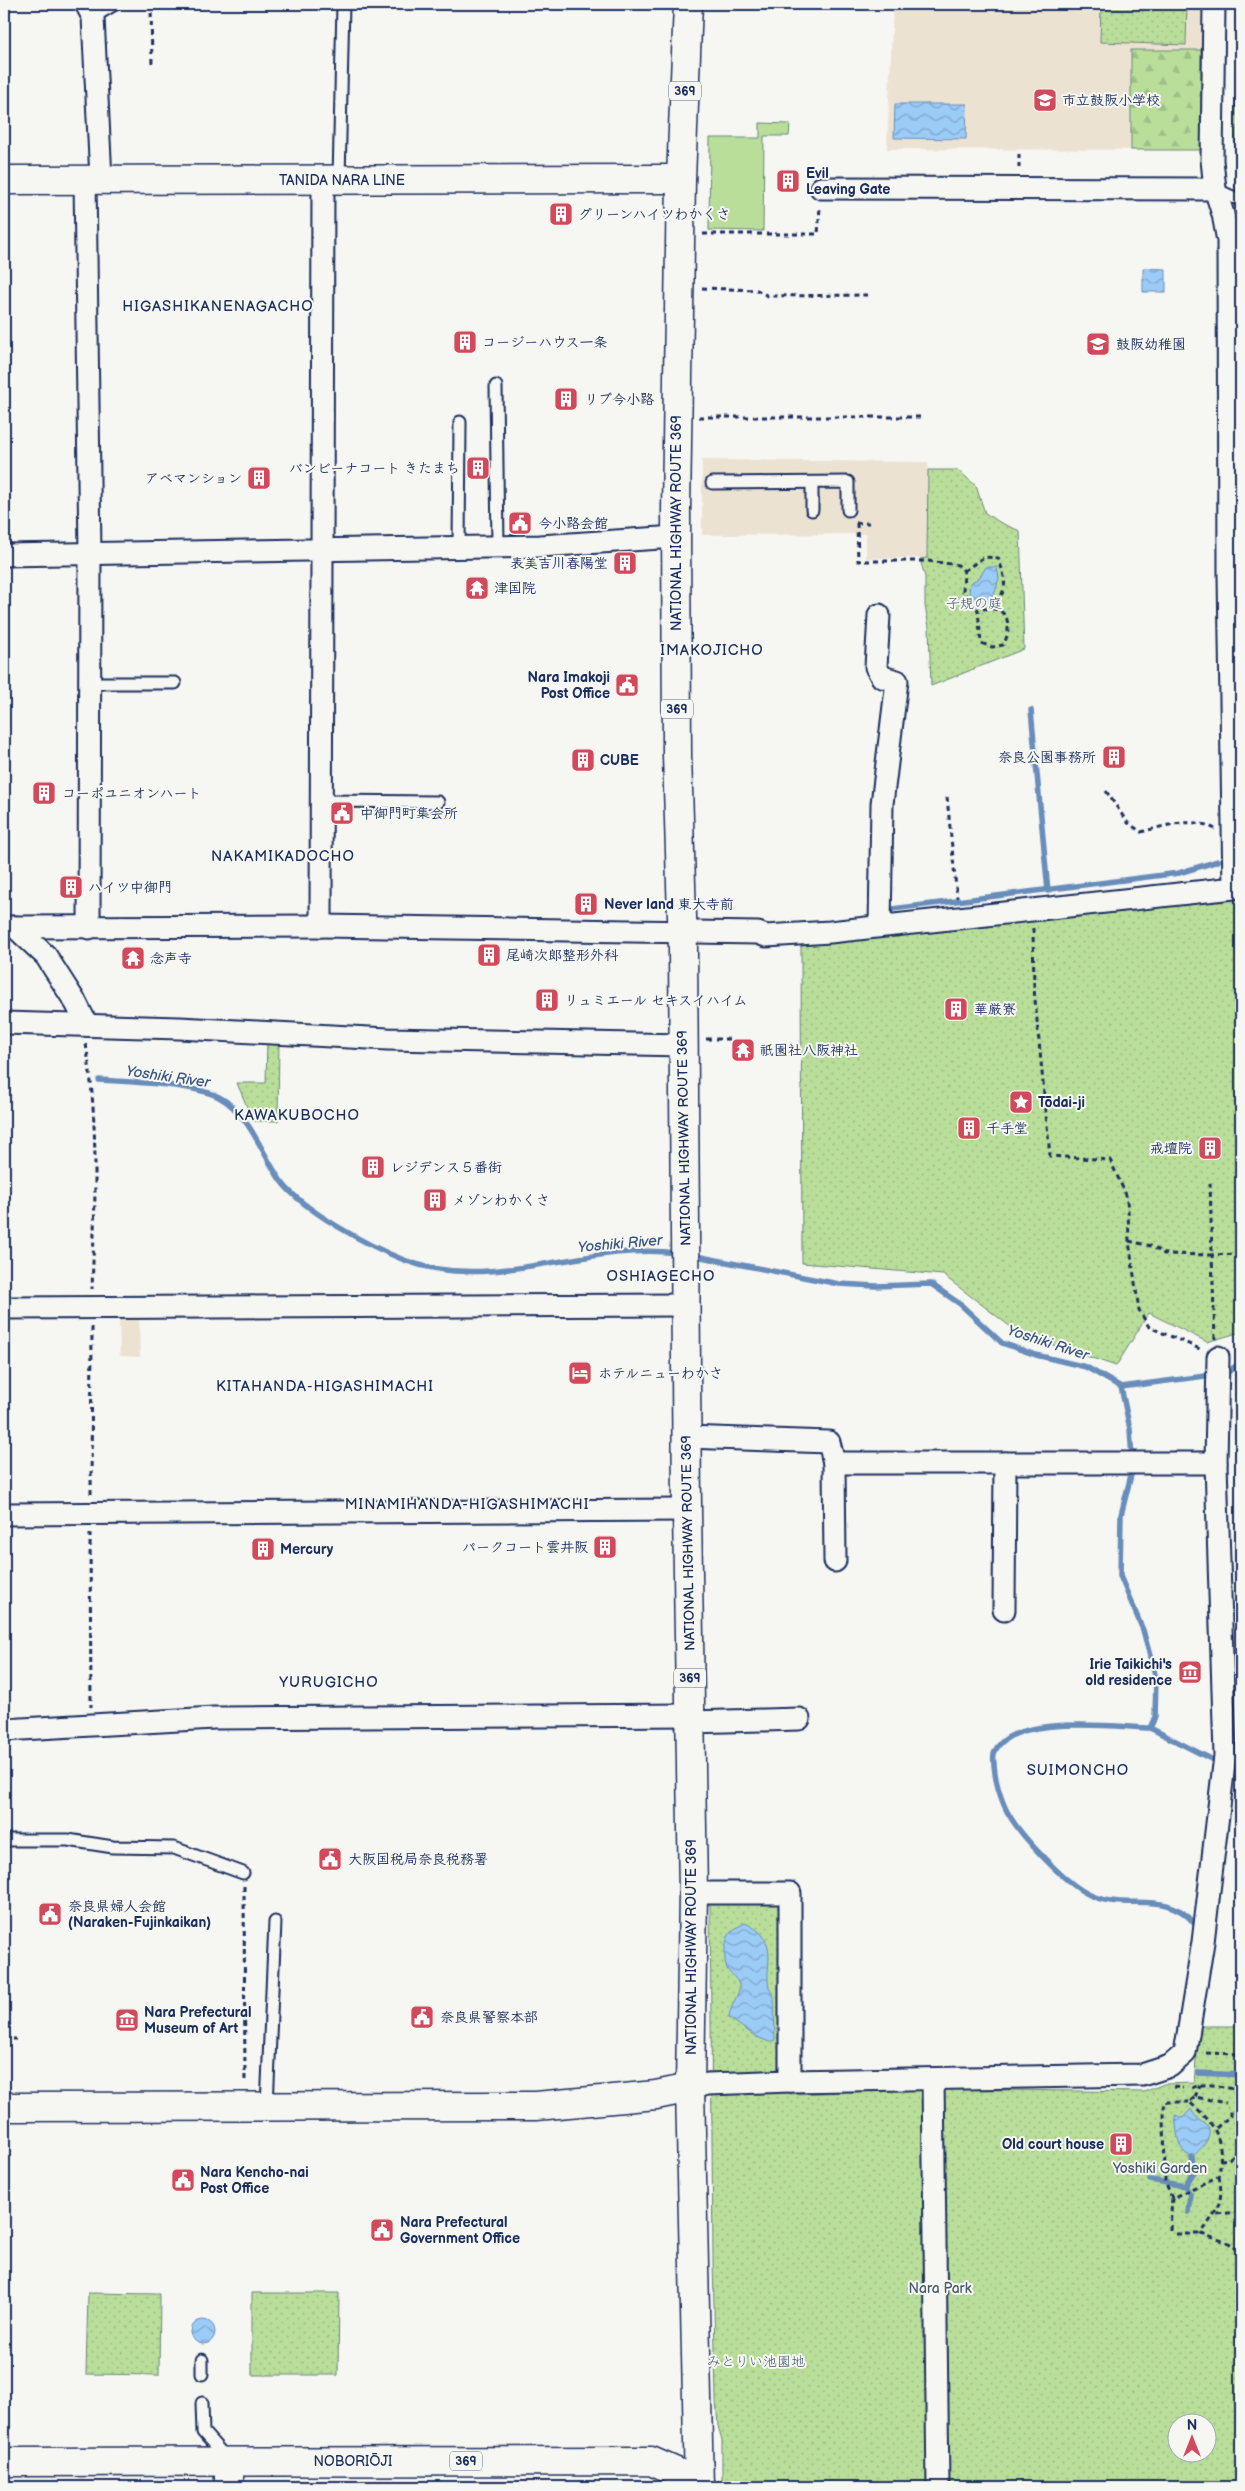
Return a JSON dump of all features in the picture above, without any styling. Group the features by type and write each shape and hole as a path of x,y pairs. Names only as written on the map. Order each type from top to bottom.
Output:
{"main road":[{"name":"NATIONAL HIGHWAY ROUTE 369","path":"688,4 681,179 676,416 676,537 677,756 682,933 687,1510 693,1893 690,2088 695,2486"},
{"name":"TANIDA NARA LINE","path":"4,180 681,179"},
{"path":"4,2107 256,2100 536,2106 656,2095 690,2088"},
{"name":"NOBORIŌJI","path":"4,2462 229,2474 651,2461 695,2486"}],"street":[{"path":"9,927 321,926 758,933 766,936 880,926 1238,888 1233,838 1228,241 1224,214 1215,189 1212,160 1214,4"},
{"path":"89,928 93,179 90,10"},
{"path":"321,926 322,550 331,180"},
{"path":"821,188 1215,189"},
{"path":"4,555 498,547 676,537"},
{"path":"879,615 876,667 882,677 897,681 882,804 880,926"},
{"path":"9,927 46,956 76,1003 86,1033"},
{"path":"4,1023 86,1033 683,1045"},
{"path":"4,1308 685,1305"},
{"path":"690,2088 708,2084 790,2081 1142,2075 1170,2066 1185,2053 1203,1942 1221,1794 1233,1757 1216,1463 1217,1370"},
{"path":"687,1437 829,1442 834,1463 835,1561"},
{"path":"834,1463 1216,1463"},
{"path":"1004,1610 1005,1463"},
{"path":"4,1514 687,1510"},
{"path":"4,1730 214,1718 799,1719"},
{"path":"693,1893 790,1893 790,2081"},
{"path":"933,2079 938,2487"}],"lane":[{"path":"90,10 115,4"},
{"path":"331,180 344,4"},
{"path":"1215,189 1235,198 1241,198"},
{"path":"496,386 498,547"},
{"path":"459,548 460,422"},
{"path":"712,483 848,482 848,510"},
{"path":"812,483 812,510"},
{"path":"90,682 175,683"},
{"path":"322,801 438,802"},
{"path":"4,1840 68,1840 113,1847 174,1848 243,1875"},
{"path":"256,2100 275,1922"},
{"path":"202,2360 202,2374"},
{"path":"202,2403 203,2432 229,2474"}],"path":[{"path":"152,4 152,67"},
{"path":"695,234 818,234 821,188"},
{"path":"679,287 757,290 768,296 868,295"},
{"path":"676,416 922,417"},
{"path":"869,523 857,523 858,561 928,561 958,565 964,571 963,591 978,610 981,643 992,647 1003,645 1007,638 1009,627 1005,617 993,609 978,610"},
{"path":"964,571 984,557 998,558 1006,578 1003,594 993,609"},
{"path":"1106,791 1127,822 1142,832 1179,823 1204,823 1233,838"},
{"path":"947,797 956,894"},
{"path":"1033,910 1034,989 1050,1156 1110,1160 1126,1195 1129,1241 1139,1310 1149,1327 1217,1370"},
{"path":"86,1033 92,1076 95,1195 90,1513 92,1725"},
{"path":"1210,1182 1213,1323 1217,1370"},
{"path":"1129,1241 1151,1246 1164,1254 1241,1254"},
{"path":"243,1875 256,2100"},
{"path":"4,2039 16,2039"},
{"path":"1185,2053 1241,2054"},
{"path":"1192,2088 1200,2085 1214,2084 1222,2088 1241,2090"},
{"path":"1170,2230 1172,2198 1166,2183 1165,2102 1189,2102 1195,2097 1200,2085"},
{"path":"1195,2097 1226,2103"},
{"path":"1189,2102 1216,2128 1220,2140 1219,2176 1221,2184 1217,2214 1201,2234"},
{"path":"1216,2128 1230,2116 1230,2110"},
{"path":"1220,2160 1229,2159 1241,2147"},
{"path":"1172,2198 1219,2176"},
{"path":"1217,2214 1241,2212"},
{"path":"1176,2234 1201,2234 1228,2243 1239,2251 1241,2263"}],"shaded area":[{"name":"市立鼓阪小学校","path":"893,4 1202,4 1201,150 887,149"},
{"path":"702,460 928,462 927,558 866,558 866,534 702,535"},
{"path":"119,1316 139,1316 140,1357 120,1356"}],"green space":[{"path":"1101,4 1187,4 1186,45 1100,42"},
{"path":"1236,4 1241,4 1241,792 1235,198"},
{"path":"1131,50 1201,50 1201,150 1131,150"},
{"path":"760,123 790,124 789,136 764,136 763,231 709,230 710,138 760,138"},
{"name":"子規の庭","path":"928,470 958,470 976,486 985,513 1001,523 1020,531 1024,649 931,686 929,627 925,606 925,577 920,559 927,558"},
{"name":"Tōdai-ji","path":"1241,895 1241,1332 1207,1342 1149,1313 1116,1366 1020,1334 943,1275 802,1263 801,941"},
{"path":"267,1038 279,1039 278,1121 253,1121 237,1083 266,1083"},
{"name":"Nara Park","path":"710,1900 775,1900 784,1905 785,2058 790,2094 938,2089 1144,2092 1164,2084 1194,2083 1199,2026 1241,2026 1241,2487 722,2487 722,2440 718,2426 716,2400"},
{"path":"88,2293 160,2294 159,2375 86,2374"},
{"path":"252,2293 339,2293 338,2375 252,2375"}],"water":[{"path":"895,104 967,104 966,139 894,138"},
{"path":"1143,268 1166,269 1166,292 1143,292"},
{"path":"986,567 997,567 999,578 992,602 983,603 969,593 970,583 979,578"},
{"path":"745,1923 758,1931 765,1939 768,1949 769,1988 774,1996 775,2040 769,2042 755,2036 729,2018 739,1988 737,1981 727,1969 726,1944 732,1931"},
{"path":"1191,2109 1196,2117 1208,2127 1209,2132 1206,2142 1192,2157 1180,2145 1175,2115 1183,2118"},
{"path":"203,2320 212,2323 215,2332 212,2341 203,2344 194,2341 191,2332 194,2323"}],"waterway":[{"path":"1031,710 1048,891"},
{"path":"892,909 1179,873 1218,861"},
{"name":"Yoshiki River","path":"99,1080 178,1086 219,1097 239,1113 247,1123 281,1181 291,1192 320,1215 356,1237 404,1260 437,1269 471,1272 505,1270 609,1254 643,1251 677,1253"},
{"name":"Yoshiki River","path":"691,1255 839,1284 876,1286 931,1284 960,1304 1002,1343 1036,1355 1086,1367 1121,1387 1130,1429 1132,1458"},
{"path":"1222,1373 1228,1372 1241,1362"},
{"path":"1121,1387 1213,1375"},
{"name":"Yoshiki River","path":"1133,1467 1121,1515 1120,1576 1143,1630 1156,1678 1155,1717 1150,1728 1064,1725 1040,1727 1019,1732 1003,1741 994,1754 995,1770 1004,1805 1009,1815 1040,1854 1076,1887 1100,1899 1157,1903 1170,1906 1183,1912 1194,1923"},
{"path":"1150,1728 1219,1763"},
{"path":"1228,1764 1241,1766"},
{"name":"Yoshiki River","path":"1198,2073 1241,2075"},
{"path":"1150,2180 1185,2186 1194,2172 1192,2157"},
{"path":"1185,2186 1190,2194 1188,2212"}],"place":[{"name":"市立鼓阪小学校","path":"1045,100"},
{"name":"Evil Leaving Gate","path":"788,181"},
{"name":"グリーンハイツわかくさ","path":"561,214"},
{"name":"コージーハウス一条","path":"465,342"},
{"name":"鼓阪幼稚園","path":"1098,344"},
{"name":"リブ今小路","path":"566,399"},
{"name":"バンビーナコート きたまち","path":"478,468"},
{"name":"アベマンション","path":"259,478"},
{"name":"今小路会館","path":"520,523"},
{"name":"表美吉川春陽堂","path":"625,563"},
{"name":"津国院","path":"477,588"},
{"name":"Nara Imakoji Post Office","path":"627,685"},
{"name":"奈良公園事務所","path":"1114,757"},
{"name":"CUBE","path":"583,760"},
{"name":"コーポユニオンハート","path":"44,793"},
{"name":"中御門町集会所","path":"342,813"},
{"name":"ハイツ中御門","path":"71,887"},
{"name":"Never land 東大寺前","path":"586,904"},
{"name":"尾崎次郎整形外科","path":"489,955"},
{"name":"念声寺","path":"133,958"},
{"name":"リュミエール セキスイハイム","path":"547,1000"},
{"name":"華厳寮","path":"956,1009"},
{"name":"祇園社八阪神社","path":"743,1050"},
{"name":"Tōdai-ji","path":"1021,1102"},
{"name":"千手堂","path":"969,1128"},
{"name":"戒壇院","path":"1210,1148"},
{"name":"レジデンス５番街","path":"373,1167"},
{"name":"メゾンわかくさ","path":"435,1200"},
{"name":"ホテルニューわかさ","path":"580,1373"},
{"name":"パークコート雲井阪","path":"605,1547"},
{"name":"Mercury","path":"263,1549"},
{"name":"Irie Taikichi's old residence","path":"1190,1672"},
{"name":"大阪国税局奈良税務署","path":"330,1859"},
{"name":"奈良県婦人会館 (Naraken-Fujinkaikan)","path":"50,1914"},
{"name":"奈良県警察本部","path":"422,2017"},
{"name":"Nara Prefectural Museum of Art","path":"127,2020"},
{"name":"Old court house","path":"1121,2144"},
{"name":"Nara Kencho-nai Post Office","path":"183,2180"},
{"name":"Nara Prefectural Government Office","path":"382,2230"}],"district":[{"name":"HIGASHIKANENAGACHO","path":"218,306"},
{"name":"IMAKOJICHO","path":"712,650"},
{"name":"NAKAMIKADOCHO","path":"283,856"},
{"name":"KAWAKUBOCHO","path":"297,1115"},
{"name":"OSHIAGECHO","path":"661,1276"},
{"name":"KITAHANDA-HIGASHIMACHI","path":"325,1386"},
{"name":"MINAMIHANDA-HIGASHIMACHI","path":"467,1504"},
{"name":"YURUGICHO","path":"329,1682"},
{"name":"SUIMONCHO","path":"1078,1770"}],"park label":[{"name":"Yoshiki Garden","path":"1160,2168"},
{"name":"みとりい池園地","path":"756,2361"}]}
